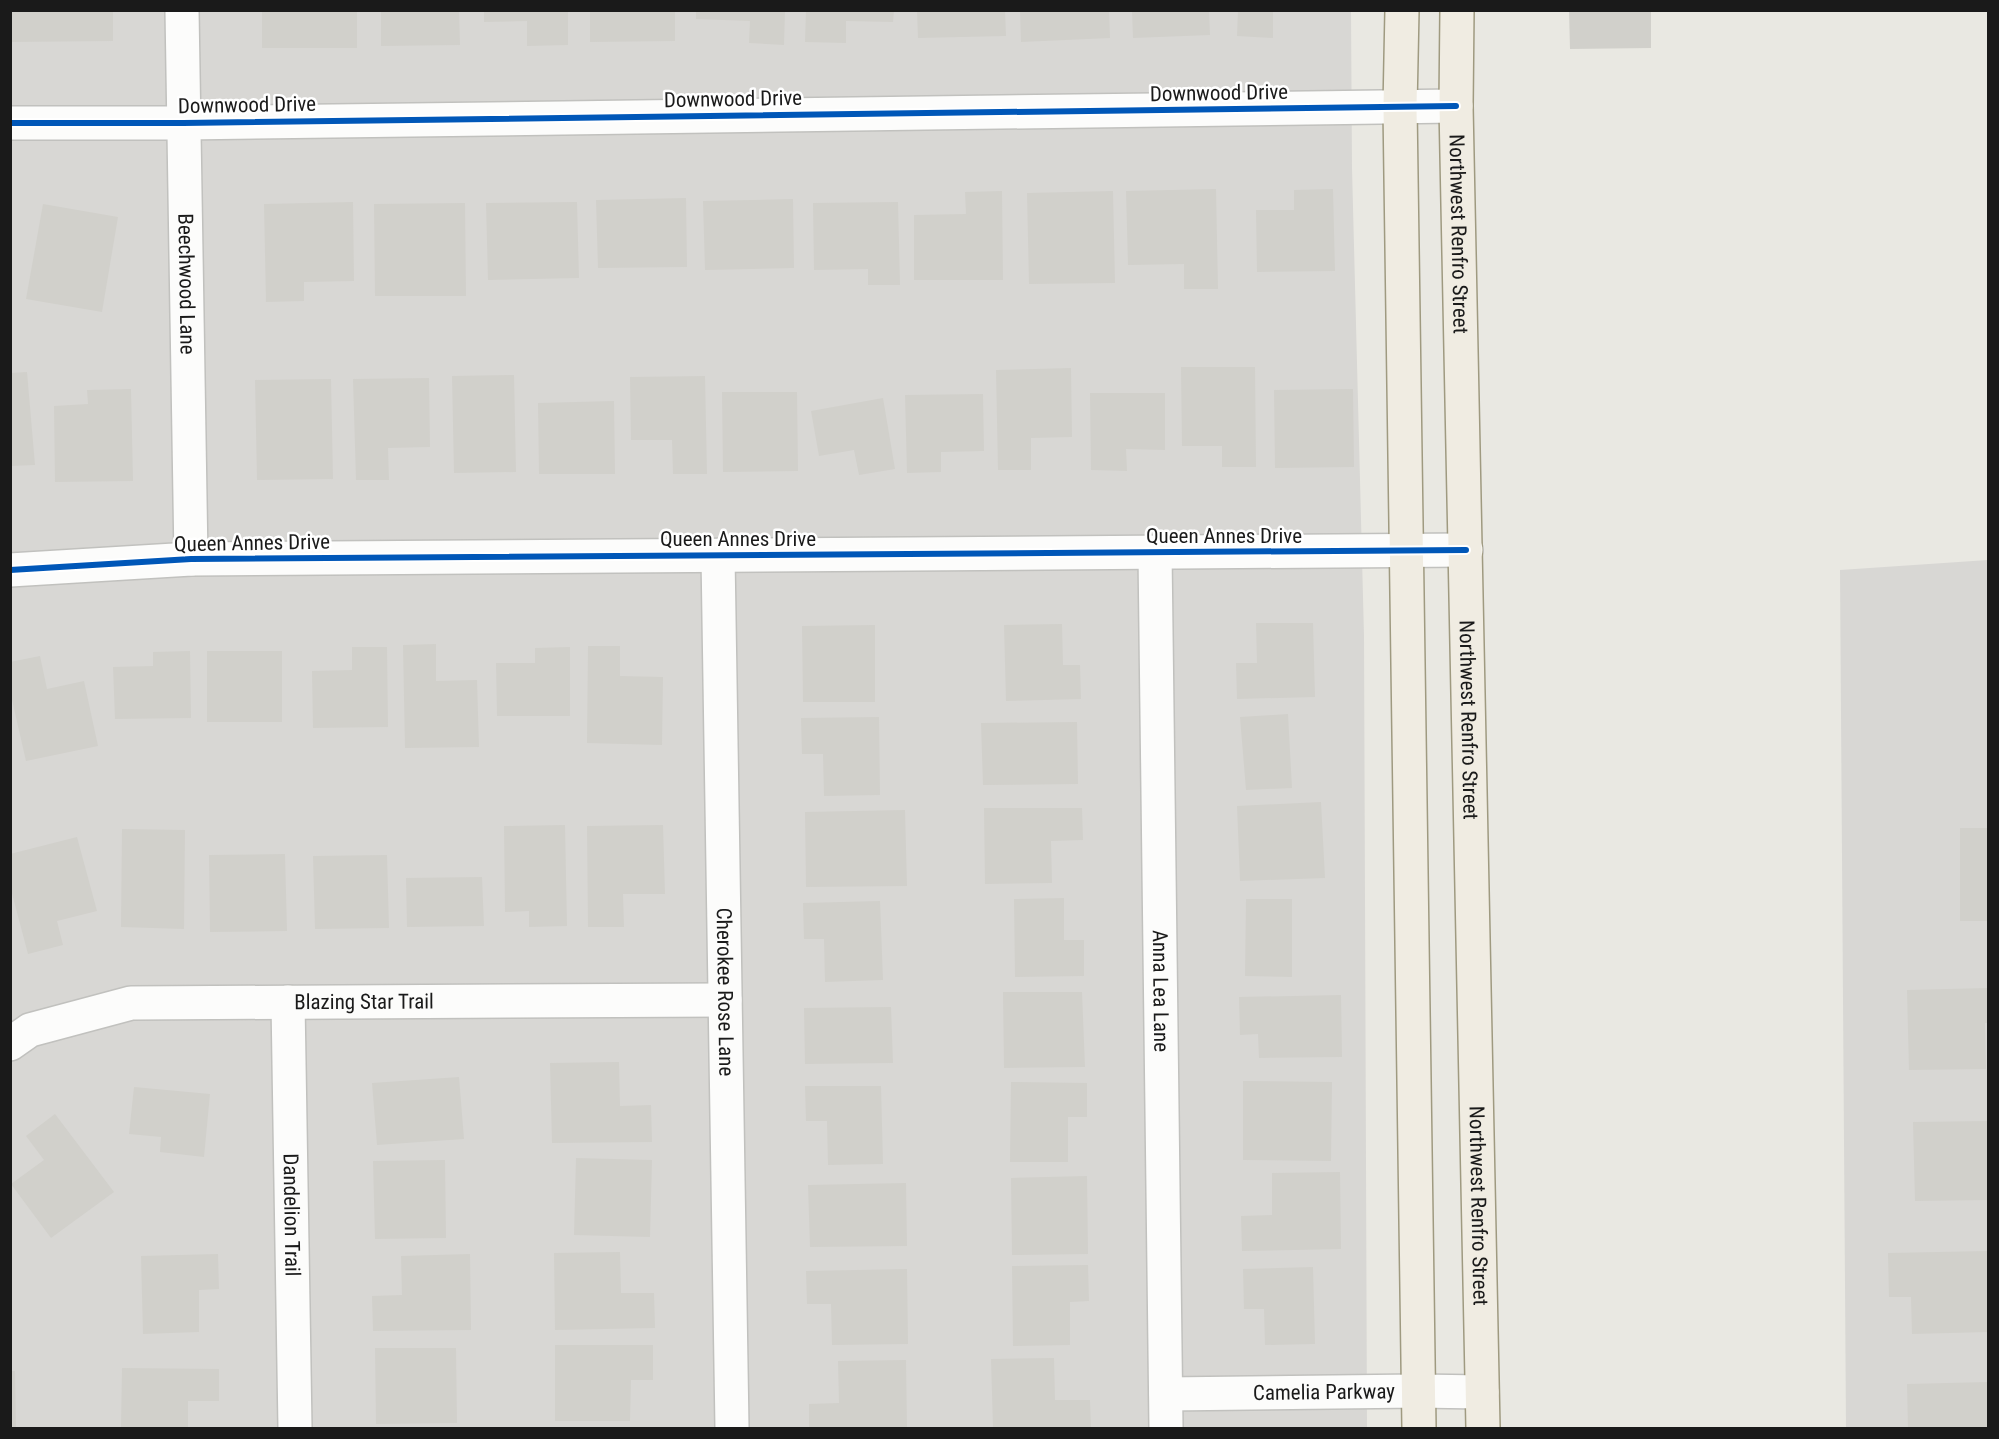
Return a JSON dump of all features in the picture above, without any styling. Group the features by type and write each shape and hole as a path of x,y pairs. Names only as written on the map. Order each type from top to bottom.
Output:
{"main road":[{"path":"1402,10 1400,107 1419,1428"},
{"name":"Northwest Renfro Street","path":"1457,10 1456,106 1467,550 1483,1428"}],"street":[{"name":"Beechwood Lane","path":"182,10 191,559"},
{"name":"Downwood Drive","path":"10,123 183,123 1456,106"},
{"name":"Queen Annes Drive","path":"10,570 191,559 1467,550"},
{"name":"Anna Lea Lane","path":"1155,553 1166,1428"},
{"name":"Cherokee Rose Lane","path":"718,556 732,1428"},
{"name":"Blazing Star Trail","path":"10,1044 30,1030 131,1003 725,1000"},
{"name":"Dandelion Trail","path":"288,1002 295,1428"},
{"name":"Camelia Parkway","path":"1166,1394 1482,1392"}],"shaded area":[{"path":"10,11 1351,11 1352,168 1364,636 1367,1428 11,1428"},
{"path":"1988,560 1988,1428 1846,1428 1840,570"}],"building":[{"path":"10,10 113,10 113,41 10,42"},
{"path":"262,10 357,10 357,48 262,48"},
{"path":"381,10 459,10 460,45 381,46"},
{"path":"484,10 568,10 568,45 527,46 527,21 484,22"},
{"path":"590,10 675,10 675,41 590,42"},
{"path":"696,10 785,10 784,45 749,43 750,21 696,19"},
{"path":"806,10 894,10 893,22 846,21 846,43 805,42"},
{"path":"917,10 1005,10 1006,36 918,38"},
{"path":"1020,10 1109,10 1110,38 1021,42"},
{"path":"1132,10 1209,10 1210,35 1133,38"},
{"path":"1238,10 1273,10 1273,38 1237,36"},
{"path":"1569,10 1651,10 1651,48 1570,49"},
{"path":"1216,189 1218,289 1184,289 1184,264 1128,265 1126,191"},
{"path":"1333,189 1335,271 1257,272 1256,210 1294,210 1294,190"},
{"path":"1002,191 1003,280 914,280 914,215 966,214 965,192"},
{"path":"1113,191 1115,283 1029,284 1027,193"},
{"path":"686,198 687,267 598,268 596,200"},
{"path":"793,199 794,268 705,270 703,201"},
{"path":"353,202 354,281 304,282 304,301 266,302 264,204"},
{"path":"577,202 579,278 488,280 486,203"},
{"path":"898,202 900,285 868,285 868,269 814,270 813,203"},
{"path":"465,203 466,296 375,296 374,204"},
{"path":"43,204 118,217 102,312 26,299"},
{"path":"1181,367 1255,367 1256,467 1222,467 1222,446 1182,446"},
{"path":"1071,368 1072,437 1031,438 1031,470 998,470 996,370"},
{"path":"27,372 35,465 10,466 10,373"},
{"path":"514,375 516,472 454,473 452,376"},
{"path":"705,376 707,474 673,474 672,440 631,440 630,377"},
{"path":"429,378 430,447 388,448 389,480 356,480 353,379"},
{"path":"331,379 333,479 257,480 255,380"},
{"path":"131,389 133,481 55,482 54,406 88,404 87,390"},
{"path":"1353,389 1354,467 1275,468 1274,390"},
{"path":"722,392 797,392 798,471 723,472"},
{"path":"1090,393 1165,393 1165,450 1126,449 1127,471 1091,470"},
{"path":"983,394 984,451 941,452 941,472 907,473 905,395"},
{"path":"883,398 895,469 859,475 854,450 819,456 811,411"},
{"path":"614,401 615,474 539,474 538,403"},
{"path":"1256,623 1313,623 1315,697 1237,699 1236,663 1257,663"},
{"path":"1062,624 1063,665 1080,665 1081,699 1006,701 1004,625"},
{"path":"875,625 875,702 803,702 802,626"},
{"path":"436,644 436,681 477,680 479,747 405,748 403,645"},
{"path":"588,646 620,646 620,676 663,677 662,745 587,743"},
{"path":"352,647 387,647 388,727 313,728 312,671 352,670"},
{"path":"570,647 570,716 497,716 496,663 535,663 535,648"},
{"path":"190,651 191,718 115,719 113,667 153,666 153,652"},
{"path":"207,651 282,651 282,722 207,722"},
{"path":"40,656 47,689 84,681 98,746 26,761 10,691 10,662"},
{"path":"1288,714 1292,788 1246,790 1240,717"},
{"path":"879,717 880,795 824,796 823,754 802,754 801,718"},
{"path":"1077,722 1078,784 983,785 981,723"},
{"path":"1321,802 1325,878 1240,881 1237,806"},
{"path":"984,808 1082,808 1083,840 1051,841 1052,883 985,884"},
{"path":"905,810 907,886 806,887 805,812"},
{"path":"565,825 567,926 529,927 529,911 505,912 504,826"},
{"path":"663,825 665,894 623,894 624,927 588,927 587,826"},
{"path":"1960,828 1988,828 1988,921 1960,921"},
{"path":"122,829 185,830 184,929 121,927"},
{"path":"77,837 97,911 57,921 63,945 28,954 10,886 10,854"},
{"path":"285,854 287,931 210,932 209,855"},
{"path":"387,855 389,928 315,929 313,856"},
{"path":"482,877 484,926 407,927 406,878"},
{"path":"1064,898 1064,940 1084,940 1084,976 1015,977 1014,899"},
{"path":"1246,899 1292,899 1292,977 1245,976"},
{"path":"880,901 883,980 825,982 824,939 804,939 803,903"},
{"path":"1988,988 1988,1023 1985,1023 1986,1069 1909,1070 1907,990"},
{"path":"1003,992 1082,992 1085,1067 1004,1068"},
{"path":"1341,995 1342,1057 1259,1058 1258,1034 1240,1035 1239,997"},
{"path":"891,1007 893,1063 805,1064 804,1008"},
{"path":"619,1062 620,1106 651,1105 652,1142 552,1143 550,1063"},
{"path":"459,1077 464,1139 377,1145 372,1083"},
{"path":"1243,1081 1332,1082 1331,1161 1243,1160"},
{"path":"1011,1082 1087,1083 1087,1117 1068,1117 1068,1162 1010,1162"},
{"path":"805,1086 881,1086 883,1164 828,1165 827,1121 806,1121"},
{"path":"134,1087 210,1094 204,1157 160,1152 161,1137 129,1134"},
{"path":"55,1114 114,1192 51,1238 11,1184 44,1160 26,1136"},
{"path":"1988,1121 1988,1200 1915,1201 1913,1122"},
{"path":"576,1158 652,1160 650,1237 574,1235"},
{"path":"445,1160 446,1238 375,1239 373,1161"},
{"path":"1340,1172 1341,1249 1242,1251 1241,1216 1272,1215 1272,1173"},
{"path":"1087,1176 1088,1254 1012,1255 1011,1178"},
{"path":"906,1183 907,1246 810,1247 808,1185"},
{"path":"1988,1251 1988,1332 1912,1334 1911,1297 1889,1297 1888,1253"},
{"path":"620,1252 621,1293 654,1293 655,1328 555,1330 554,1253"},
{"path":"218,1254 219,1289 199,1290 199,1332 143,1334 141,1256"},
{"path":"470,1254 471,1330 373,1331 372,1296 402,1295 401,1256"},
{"path":"1088,1265 1089,1301 1070,1302 1070,1345 1013,1346 1012,1266"},
{"path":"1313,1267 1315,1344 1265,1345 1264,1309 1244,1309 1243,1269"},
{"path":"907,1269 908,1344 832,1345 831,1304 807,1304 806,1271"},
{"path":"555,1345 653,1345 653,1380 631,1380 630,1421 555,1421"},
{"path":"375,1348 456,1348 457,1423 376,1424"},
{"path":"1054,1358 1055,1400 1090,1400 1091,1428 993,1428 991,1359"},
{"path":"906,1360 907,1428 809,1428 809,1404 839,1403 838,1361"},
{"path":"122,1368 219,1369 219,1401 188,1401 188,1428 121,1428"},
{"path":"10,1371 15,1371 16,1428 10,1428"},
{"path":"1988,1382 1988,1428 1908,1428 1907,1384"}],"cycle path":[{"path":"10,123 183,123 1456,106"},
{"path":"10,570 191,559 1466,550"}]}
